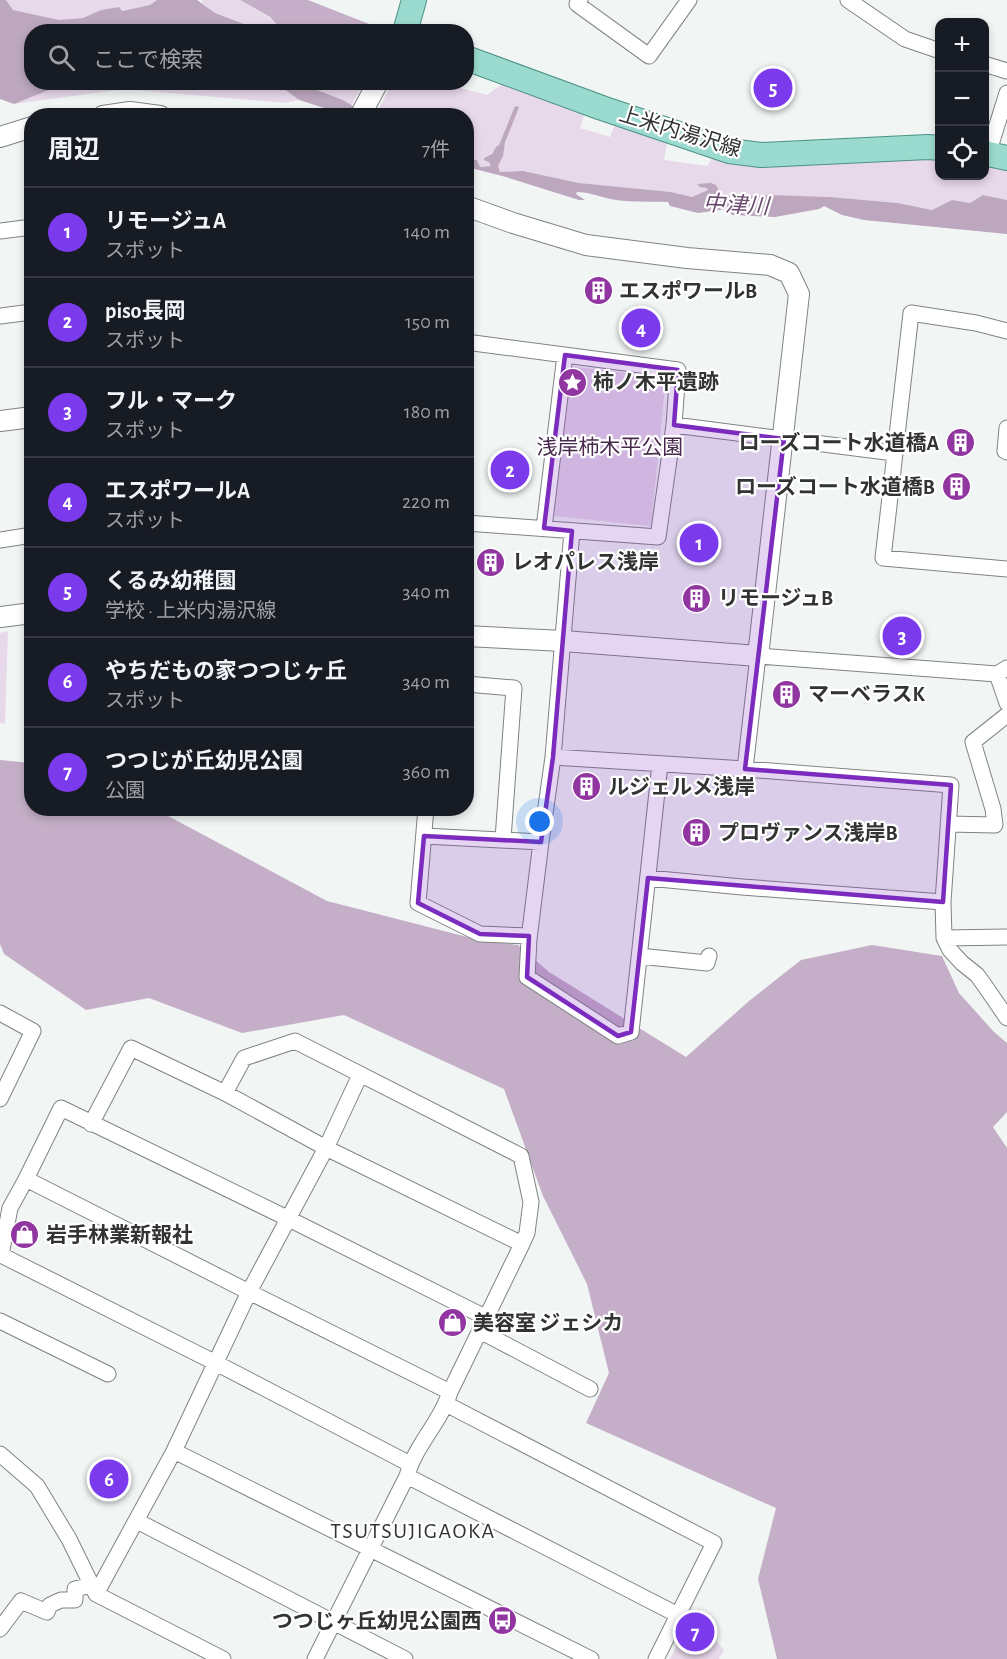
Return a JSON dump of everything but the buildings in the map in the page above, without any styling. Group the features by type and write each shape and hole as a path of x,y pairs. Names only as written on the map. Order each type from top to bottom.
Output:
{"main road":[{"path":"407,24 414,0"},
{"name":"上米内湯沢線","path":"474,61 729,151 761,155 935,148"}],"street":[{"path":"580,0 577,4 649,56 688,0"},
{"path":"848,0 904,39 935,50"},
{"path":"989,66 1007,71"},
{"path":"364,108 374,90"},
{"path":"993,155 1007,93"},
{"path":"0,137 24,130"},
{"path":"474,209 586,245 687,258 770,265 789,273 799,294 745,769"},
{"path":"0,231 24,228"},
{"path":"0,316 24,313"},
{"path":"1007,331 976,323 911,313 882,558 1007,569"},
{"path":"474,343 678,370 674,425 658,537 474,524"},
{"path":"544,528 565,355"},
{"path":"0,421 24,418"},
{"path":"674,425 894,453"},
{"path":"1007,429 1005,451 1007,452"},
{"path":"572,531 554,757 541,842 527,977 618,1036 631,1032 660,764"},
{"path":"0,540 24,537"},
{"path":"0,617 24,614"},
{"path":"474,636 1002,671 1007,703"},
{"path":"474,685 514,688 503,840"},
{"path":"948,824 995,825 993,809 973,742 1007,715"},
{"path":"554,757 951,785 943,902 944,938 950,950 986,986 1007,1018"},
{"path":"425,816 418,903 480,934 530,936"},
{"path":"424,836 541,842"},
{"path":"648,878 943,902"},
{"path":"944,938 1007,937"},
{"path":"639,956 707,963 709,956"},
{"path":"0,1013 33,1031 0,1099"},
{"path":"225,1093 244,1058 295,1041 521,1156 531,1202 522,1244 448,1398 408,1470 315,1659"},
{"path":"91,1124 131,1048 225,1093 326,1148 522,1244"},
{"path":"94,1590 137,1521 174,1450 249,1292 326,1148 360,1076"},
{"path":"590,1389 483,1324 289,1219 61,1108 10,1208 1,1255 216,1363 408,1470 678,1615"},
{"path":"26,1179 249,1292 714,1543 656,1659"},
{"path":"0,1321 108,1374"},
{"path":"174,1450 591,1659"},
{"path":"0,1454 37,1486 69,1539 94,1590"},
{"path":"137,1521 405,1659"},
{"path":"0,1629 21,1600 47,1612 50,1605 61,1600 75,1600 75,1590 94,1590 223,1659"}],"highlighted area":[{"path":"565,355 678,370 674,425 784,439 745,769 951,785 943,902 648,878 631,1032 618,1036 527,977 529,936 480,934 418,903 424,836 541,842 553,757 572,531 544,528"}],"green space":[{"path":"6,0 157,0 150,5 121,11 119,7 101,10 83,18 59,21 13,10"},
{"path":"202,0 240,0 270,18 276,24 244,24 215,13 202,3"},
{"path":"502,84 585,113 580,128 610,137 615,125 667,143 664,160 707,166 713,157 935,160 935,180 989,180 989,167 1007,171 1007,200 983,195 970,203 952,200 932,210 898,203 830,197 721,196 718,188 708,188 692,197 671,192 579,183 523,171 500,172 498,166 518,107 515,106 499,145 492,154 484,158 490,166 480,167 477,160 474,160 474,108 379,108 388,90 468,90 487,95"},
{"path":"48,90 117,90 14,104"},
{"path":"136,90 285,90 299,100 285,103"},
{"path":"318,90 360,90 351,106"},
{"name":"浅岸柿木平公園","path":"569,366 666,378 651,526 554,516"},
{"path":"8,631 5,724 0,723 0,633"},
{"path":"692,1614 724,1650 719,1659 670,1659"}],"shaded area":[{"path":"240,0 308,0 369,24 276,24 270,17"},
{"path":"0,760 24,762 24,816 168,816 327,901 479,940 518,945 549,972 686,1057 749,1001 801,960 872,945 942,956 959,993 1007,1043 1007,1112 993,1127 1007,1148 1007,1659 777,1659 758,1579 776,1508 586,1423 609,1373 587,1284 543,1196 504,1089 344,1015 242,1033 149,998 86,1010 4,954 0,944"}],"water":[{"path":"0,0 6,0 13,10 59,20 83,18 101,10 119,7 122,11 150,5 157,0 197,0 215,13 244,24 24,24 24,90 49,90 14,104 0,99"},
{"path":"285,90 317,90 343,100 356,108 324,108 299,100"},
{"name":"中津川","path":"515,106 519,107 498,166 500,172 523,171 579,183 671,192 692,197 708,190 697,184 711,183 716,185 722,196 830,197 898,203 932,210 952,200 970,203 983,195 1007,200 1007,234 864,220 842,215 824,206 819,209 775,217 732,215 727,209 698,213 670,206 668,202 617,200 577,192 576,194 585,200 579,200 474,169 474,160 477,160 480,167 490,166 484,158 492,154 499,145"}],"place":[{"name":"くるみ幼稚園","path":"773,88"},
{"name":"エスポワールB","path":"598,291"},
{"name":"エスポワールA","path":"641,328"},
{"name":"柿ノ木平遺跡","path":"572,382"},
{"name":"ローズコート水道橋A","path":"960,443"},
{"name":"piso長岡","path":"510,470"},
{"name":"ローズコート水道橋B","path":"956,487"},
{"name":"リモージュA","path":"699,543"},
{"name":"レオパレス浅岸","path":"491,562"},
{"name":"リモージュB","path":"697,598"},
{"name":"フル・マーク","path":"902,636"},
{"name":"マーベラスK","path":"787,694"},
{"name":"ルジェルメ浅岸","path":"587,787"},
{"name":"プロヴァンス浅岸B","path":"697,833"},
{"name":"岩手林業新報社","path":"25,1235"},
{"name":"美容室 ジェシカ","path":"452,1323"},
{"name":"やちだもの家つつじヶ丘","path":"109,1479"},
{"name":"つつじヶ丘幼児公園西","path":"503,1621"},
{"name":"つつじが丘幼児公園","path":"695,1632"}],"district":[{"name":"TSUTSUJIGAOKA","path":"413,1531"}]}
